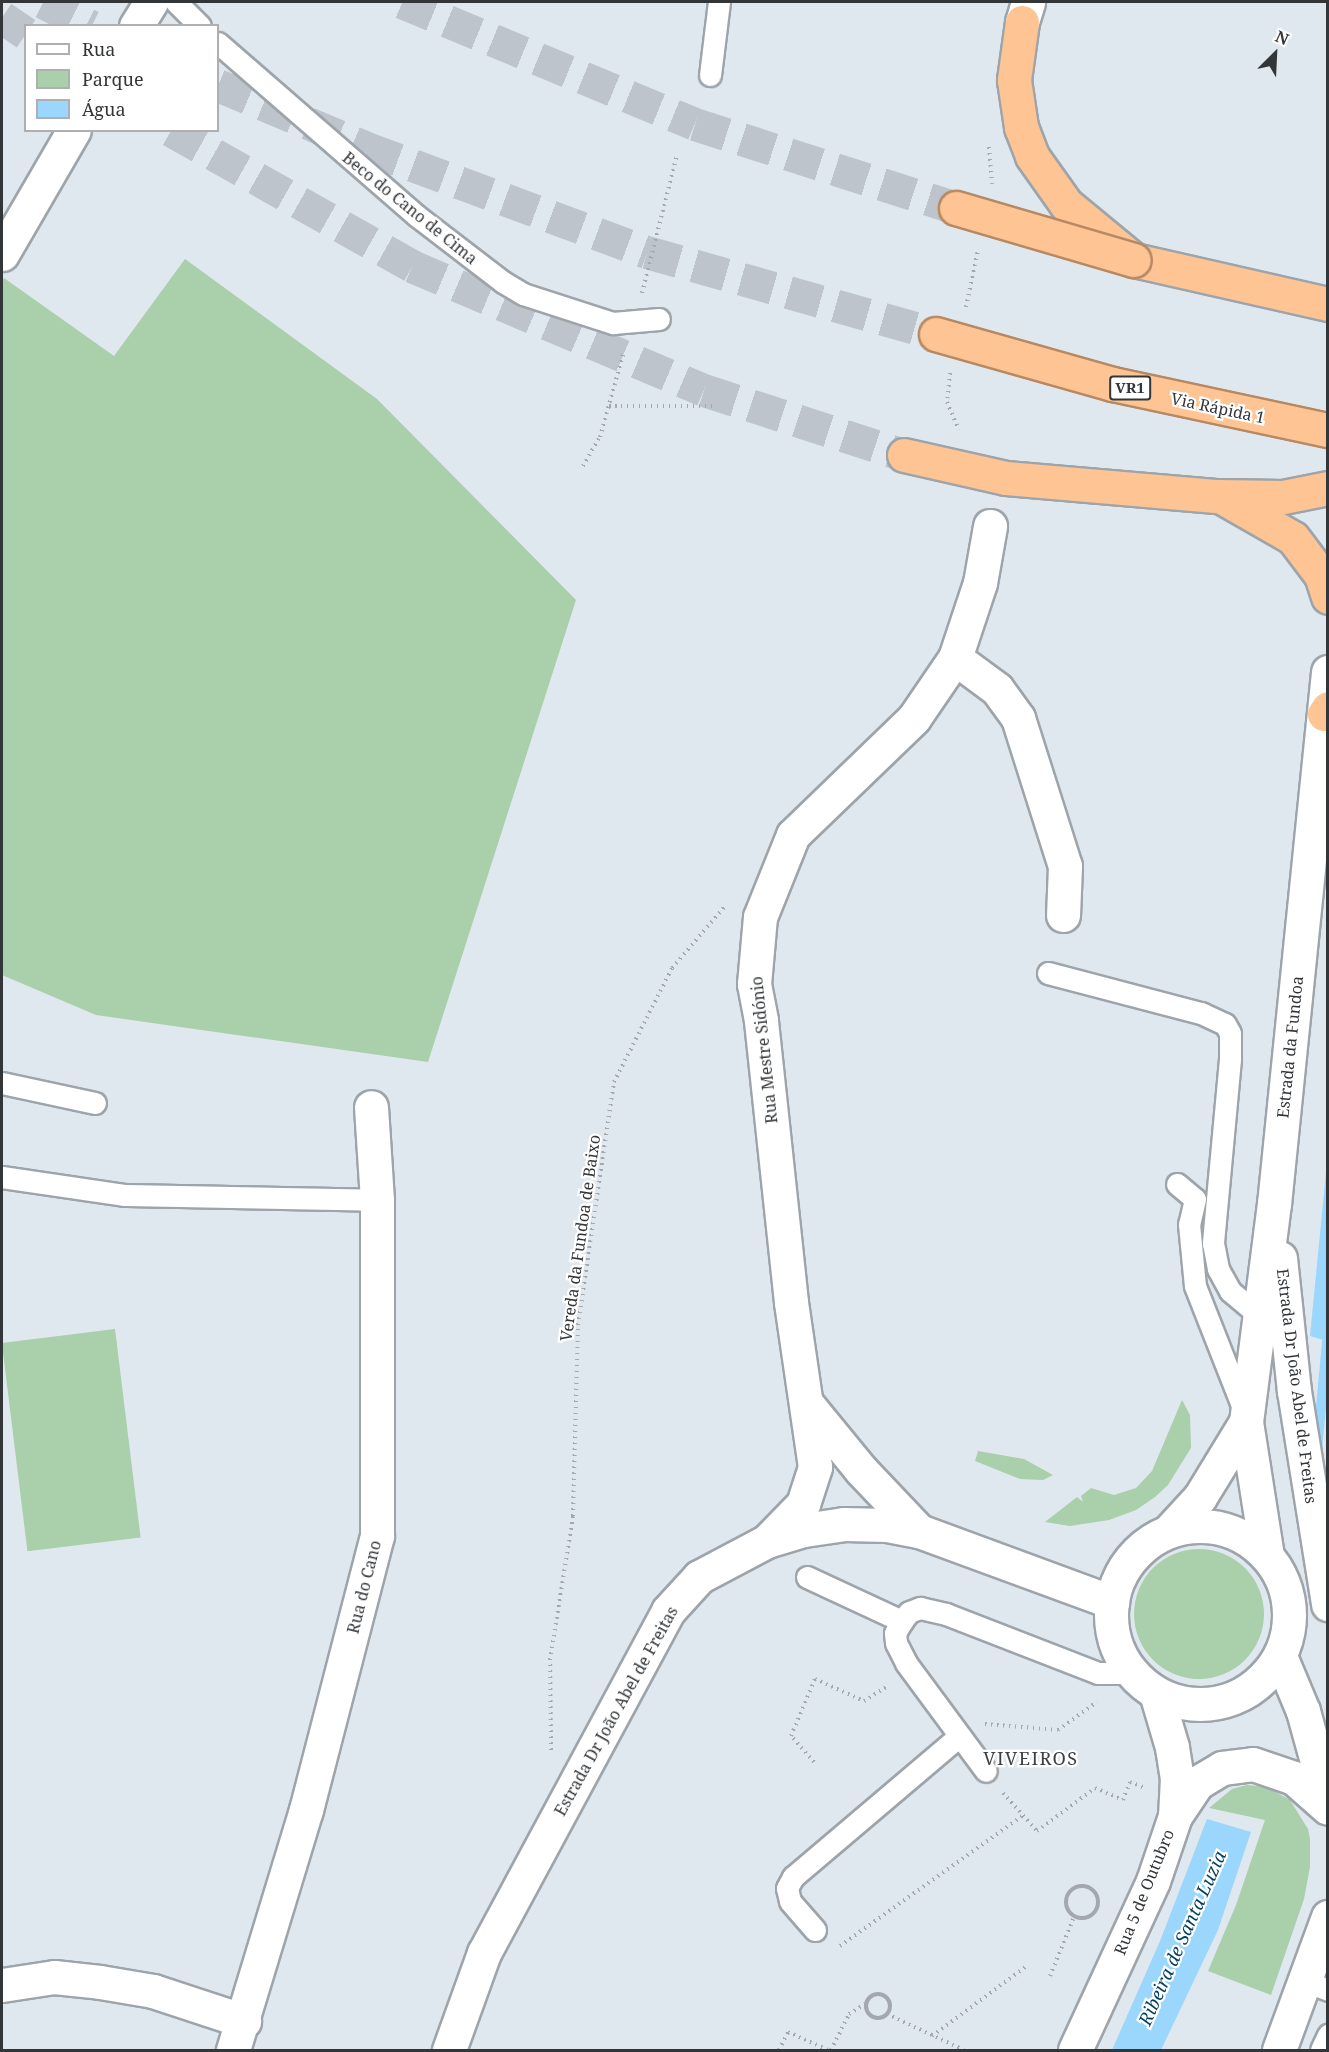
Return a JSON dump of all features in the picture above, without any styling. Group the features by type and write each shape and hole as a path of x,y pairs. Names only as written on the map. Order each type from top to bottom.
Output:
{"highway":[{"path":"1025,12 1015,97 1028,146 1048,183 1066,204 1134,260"},
{"path":"956,208 1134,260 1328,304"},
{"name":"Via Rápida 1","path":"936,334 1113,384 1328,430"},
{"path":"904,455 1006,478 1218,496 1283,497 1328,488"},
{"path":"1218,496 1293,538 1311,557 1328,597"}],"street":[{"path":"137,24 151,2"},
{"path":"2,254 73,132"},
{"name":"Rua Mestre Sidónio","path":"767,1541 803,1504 815,1467 754,984 760,917 793,835 914,718 955,658 980,583 990,526"},
{"path":"955,658 997,689 1018,718 1065,866 1063,915"},
{"name":"Estrada da Fundoa","path":"1267,1556 1246,1420 1274,1204 1326,711 1328,672"},
{"name":"Rua do Cano","path":"238,2036 306,1810 378,1536 377,1200 371,1107"},
{"name":"Estrada Dr João Abel de Freitas","path":"1274,1204 1294,1391 1328,1604"},
{"path":"807,1403 861,1470 919,1531"},
{"name":"Rua Mestre Sidónio","path":"807,1403 832,1466 887,1525"},
{"name":"Estrada da Fundoa","path":"1169,1532 1200,1497 1246,1420"},
{"name":"Estrada Dr João Abel de Freitas","path":"449,2050 484,1953 668,1611 699,1577 767,1541 844,1524 887,1525 919,1531 1112,1602"},
{"path":"1190,1526 1232,1532 1267,1556 1282,1579 1289,1604 1288,1631 1280,1656 1257,1684 1226,1700 1192,1704 1144,1683 1119,1652 1112,1627 1112,1602 1118,1579 1130,1559 1148,1542 1169,1532 1190,1526"},
{"path":"1280,1656 1303,1711 1328,1801"},
{"name":"Rua 5 de Outubro","path":"1075,2050 1153,1881 1175,1816 1176,1768 1144,1683"},
{"path":"1175,1816 1197,1784 1222,1768 1253,1764 1272,1768 1294,1778 1328,1808"},
{"path":"1280,2050 1316,1985 1328,1917"},
{"path":"2,1986 54,1977 153,1991 238,2036"}],"lane":[{"path":"176,2 198,24"},
{"path":"710,75 719,2"},
{"name":"Beco do Cano de Cima","path":"219,44 417,216 503,282 564,308 613,323 630,324 659,319"},
{"path":"1048,973 1201,1013 1225,1024 1230,1033 1230,1059 1213,1243 1218,1269 1230,1292 1260,1316"},
{"path":"2,1083 95,1103"},
{"path":"2,1177 124,1195 377,1200"},
{"path":"1177,1184 1195,1199 1189,1224 1195,1286 1246,1420"},
{"path":"807,1577 902,1621"},
{"path":"986,1771 910,1669 896,1643 895,1633 909,1612 920,1608 946,1614 1098,1673 1144,1683"},
{"path":"815,1930 790,1901 787,1888 793,1877 959,1736"},
{"path":"1321,2050 1328,2035"}],"path":[{"path":"583,466 600,437 630,324 648,280 677,155"},
{"path":"946,391 955,427 964,435"},
{"path":"609,406 713,406"},
{"name":"Vereda da Fundoa de Baixo","path":"549,1757 550,1660 573,1515 578,1325 614,1082 672,968 733,897"},
{"path":"814,1762 791,1736 815,1679 864,1701 871,1700 910,1669"},
{"path":"959,1736 976,1725 991,1723 1058,1730 1102,1697"},
{"path":"986,1771 1037,1832 1095,1788 1123,1800 1130,1782 1151,1790"},
{"path":"815,1930 833,1945 844,1946 1022,1816"},
{"path":"1080,1886 1088,1887 1097,1897 1098,1904 1090,1916 1074,1917 1066,1907 1068,1892 1080,1886"},
{"path":"1050,1976 1074,1917"},
{"path":"932,2036 1027,1966"},
{"path":"779,2050 788,2032 829,2050 849,2014 865,2004 872,1995 883,1995 890,2004 887,2014"},
{"path":"865,2004 872,2018 887,2014 964,2050"}],"green space":[{"path":"185,259 377,399 576,600 428,1062 96,1015 2,975 2,282 4,278 114,356"},
{"path":"115,1329 141,1537 27,1551 2,1343"},
{"path":"1182,1400 1190,1415 1191,1448 1168,1485 1155,1497 1136,1510 1109,1520 1070,1526 1045,1522 1077,1497 1083,1502 1081,1496 1091,1488 1114,1495 1136,1488 1152,1471"},
{"path":"978,1451 1024,1459 1053,1475 1043,1480 1020,1479 975,1461"},
{"path":"1199,1549 1224,1554 1245,1568 1259,1589 1264,1614 1259,1639 1245,1660 1224,1674 1199,1679 1174,1674 1153,1660 1139,1639 1134,1614 1139,1589 1153,1568 1174,1554"},
{"path":"1247,1785 1267,1787 1290,1800 1308,1829 1310,1839 1310,1867 1304,1899 1271,1995 1208,1971 1236,1905 1265,1820 1209,1808 1232,1789"}],"water":[{"path":"1327,1162 1327,1341 1310,1336"},
{"path":"1207,1819 1251,1832 1218,1930 1161,2050 1112,2050 1160,1941"}],"waterway":[{"name":"Ribeira de Santa Luzia","path":"1317,1450 1328,1331"}],"tunnel":[{"path":"43,2 87,24"},
{"path":"402,2 695,124 956,208"},
{"path":"2,17 24,32"},
{"path":"219,85 367,148 647,252 936,334"},
{"path":"175,132 412,266 704,390 904,455"}],"district":[{"name":"VIVEIROS","path":"1031,1758"}]}
